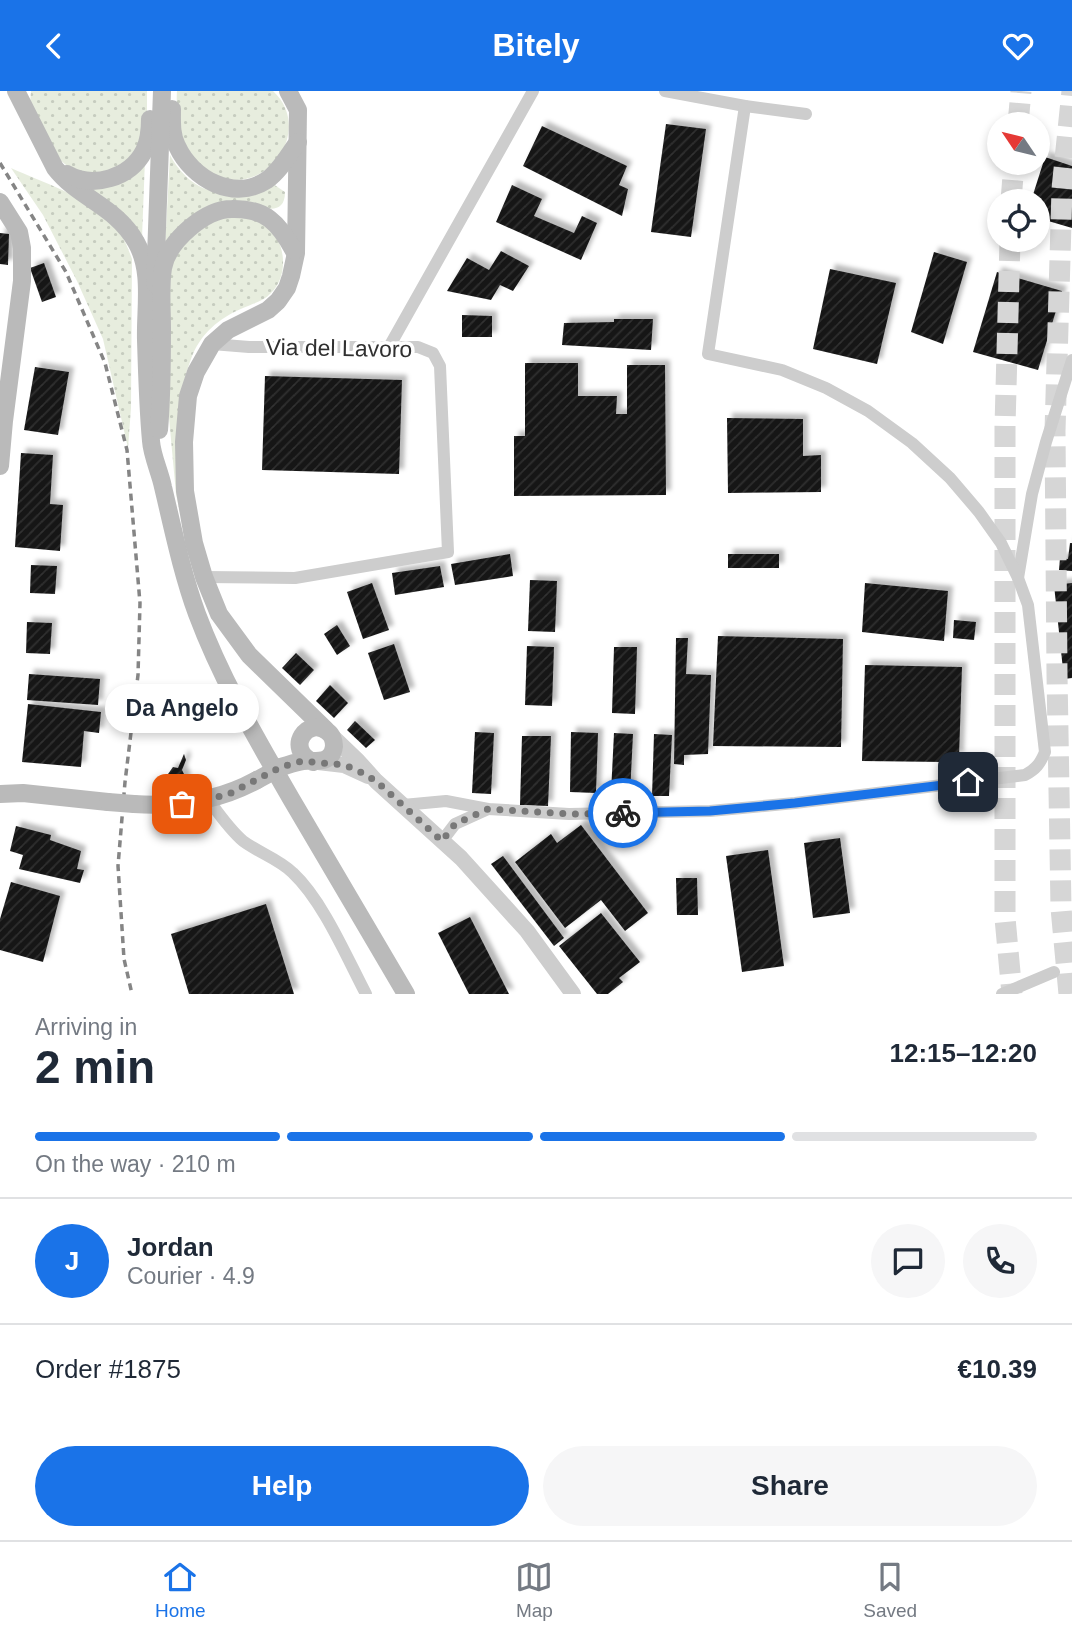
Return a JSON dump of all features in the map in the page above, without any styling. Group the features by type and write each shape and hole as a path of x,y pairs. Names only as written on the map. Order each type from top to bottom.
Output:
{"main road":[{"path":"16,91 55,168 62,177 109,210 125,226 143,258 146,276 151,445 197,613 216,663 243,717 406,994"},
{"path":"25,109 26,91"},
{"path":"48,153 73,177 90,182 117,176 143,153 149,137 152,91"},
{"path":"162,91 154,340 162,479"},
{"path":"172,91 172,129 176,145 187,163 201,176 217,185 234,188 250,186 267,179 298,142"},
{"path":"0,794 23,793 161,806 227,795 281,767 302,761 324,761 332,753 334,748 329,734 249,655 219,614 194,543 186,491 184,442 188,396 195,372 212,344 228,330 268,310 278,301 291,276 296,253 298,110 288,91"},
{"path":"267,179 277,180 290,187 297,198"},
{"path":"266,215 286,211 297,198"},
{"path":"0,202 19,232 22,248 22,281 0,466"},
{"path":"159,440 163,394 163,267 168,253 186,231 202,218 228,209 248,209 266,215 285,233 296,253"},
{"path":"295,701 302,717 300,750 303,755 316,762"},
{"path":"281,767 311,729 316,727 329,734"},
{"path":"0,784 23,793"}],"street":[{"path":"389,347 533,91"},
{"path":"665,91 806,114"},
{"path":"403,805 446,801 488,809 569,814 710,811 1025,775 1041,763 1045,752 1028,604 1001,543 979,512 950,478 912,443 868,411 826,388 782,370 708,354 745,106"},
{"name":"Via del Lavoro","path":"204,577 295,578 448,552 440,366 433,353 418,347 249,347 212,344"},
{"path":"1018,578 1032,494 1072,360"},
{"path":"329,734 461,858 527,931 573,994"},
{"path":"316,762 344,765 376,781"},
{"path":"208,799 227,825 244,841 279,862 294,874 313,896 366,994"},
{"path":"442,841 455,824 488,809"},
{"path":"1002,994 1054,972"}],"green space":[{"path":"31,91 147,91 147,125 142,142 121,167 96,174 71,169 60,160 30,104"},
{"path":"177,91 273,91 284,106 289,121 288,138 281,153 257,175 241,180 213,177 182,145"},
{"path":"170,155 178,168 202,188 224,191 273,184 285,192 282,204 274,209 251,204 165,247"},
{"path":"145,159 142,238 81,186"},
{"path":"11,168 63,190 100,211 117,229 128,249 132,259 131,408 128,448 103,339 43,215"},
{"path":"227,215 255,219 271,230 281,247 283,266 277,285 271,293 218,322 205,335 191,359 179,417 181,517 176,494 166,385 171,261 194,230"}],"building":[{"path":"666,124 706,129 691,237 651,232"},
{"path":"542,126 627,166 619,185 628,189 622,216 523,166"},
{"path":"1050,159 1072,166 1072,228 1050,222 1050,189 1035,189 1039,175 1050,175"},
{"path":"512,185 542,199 534,216 574,233 582,216 597,223 581,260 496,222"},
{"path":"0,233 9,234 8,265 0,264"},
{"path":"501,251 529,266 513,291 500,285 491,300 447,291 467,258 489,270"},
{"path":"934,252 967,262 943,344 911,332"},
{"path":"44,263 56,297 42,302 30,268"},
{"path":"830,269 896,283 877,364 813,349"},
{"path":"997,272 1062,291 1038,370 973,352"},
{"path":"462,315 492,316 492,337 462,337"},
{"path":"614,319 653,319 651,350 562,345 564,323 614,322"},
{"path":"525,363 578,363 578,396 617,396 616,414 627,414 627,365 665,365 666,495 514,496 514,436 525,436"},
{"path":"35,367 69,372 58,435 24,430"},
{"path":"265,376 402,380 399,474 262,470"},
{"path":"727,418 803,419 803,456 821,455 821,492 728,493"},
{"path":"21,453 53,455 50,504 63,505 60,551 15,547"},
{"path":"1070,543 1072,571 1059,570 1060,558 1068,559"},
{"path":"510,554 513,576 455,585 451,564"},
{"path":"728,554 779,554 779,568 728,568"},
{"path":"31,565 57,566 55,594 30,593"},
{"path":"440,566 444,587 395,595 392,573"},
{"path":"530,580 557,581 555,632 528,631"},
{"path":"372,583 389,630 363,639 347,592"},
{"path":"865,583 948,591 944,641 862,632"},
{"path":"1072,583 1072,678 1064,679 1054,585"},
{"path":"954,620 976,622 974,640 953,638"},
{"path":"27,622 52,623 50,654 26,653"},
{"path":"337,625 350,646 337,655 324,634"},
{"path":"718,636 843,639 841,747 713,746"},
{"path":"676,638 688,638 686,674 711,675 708,754 684,755 684,765 674,764"},
{"path":"394,644 410,692 384,700 368,653"},
{"path":"527,646 554,647 552,706 525,705"},
{"path":"614,647 637,647 635,714 612,713"},
{"path":"296,653 314,670 300,685 282,668"},
{"path":"865,665 962,667 959,757 944,756 943,762 862,761"},
{"path":"29,674 100,679 98,705 27,700"},
{"path":"330,685 348,703 334,718 316,701"},
{"path":"28,704 101,712 99,733 84,731 81,767 22,762"},
{"path":"355,721 375,740 366,748 347,730"},
{"path":"475,732 494,733 491,794 472,793"},
{"path":"571,732 598,733 596,793 570,792"},
{"path":"614,733 633,734 630,794 611,793"},
{"path":"654,734 672,735 669,796 652,796"},
{"path":"522,736 551,736 548,806 520,805"},
{"path":"184,754 186,760 182,770 186,778 182,784 173,784 168,774 173,767 178,768"},
{"path":"581,825 648,913 625,931 601,900 565,928 515,862 551,834 557,843"},
{"path":"16,826 51,835 50,840 81,851 77,869 84,870 80,883 19,869 23,855 10,851"},
{"path":"840,838 850,913 813,918 804,843"},
{"path":"768,850 784,966 742,972 726,856"},
{"path":"503,856 564,938 554,946 491,864"},
{"path":"676,878 697,878 698,915 677,915"},
{"path":"11,882 60,896 43,962 0,950 0,919"},
{"path":"266,904 294,994 189,994 171,934"},
{"path":"601,913 640,962 619,978 623,982 608,994 597,994 559,946"},
{"path":"470,917 509,994 469,994 438,933"}],"tunnel":[{"path":"1019,112 1021,91"},
{"path":"1069,994 1061,908 1055,431 1062,189 1072,91"},
{"path":"1012,189 1013,175"},
{"path":"1010,252 1005,426 1005,918 1012,994"}],"railway":[{"path":"0,163 66,272 105,363 127,450 140,603 138,675 118,866 124,959 132,994"}],"way so far":[{"path":"182,804 227,795 281,767 302,761 344,765 357,770 376,781 442,841 455,824 488,809 569,814 623,813"}],"place":[{"name":"Da Angelo","path":"182,804"}],"route":[{"path":"623,813 710,811 968,782"}]}
